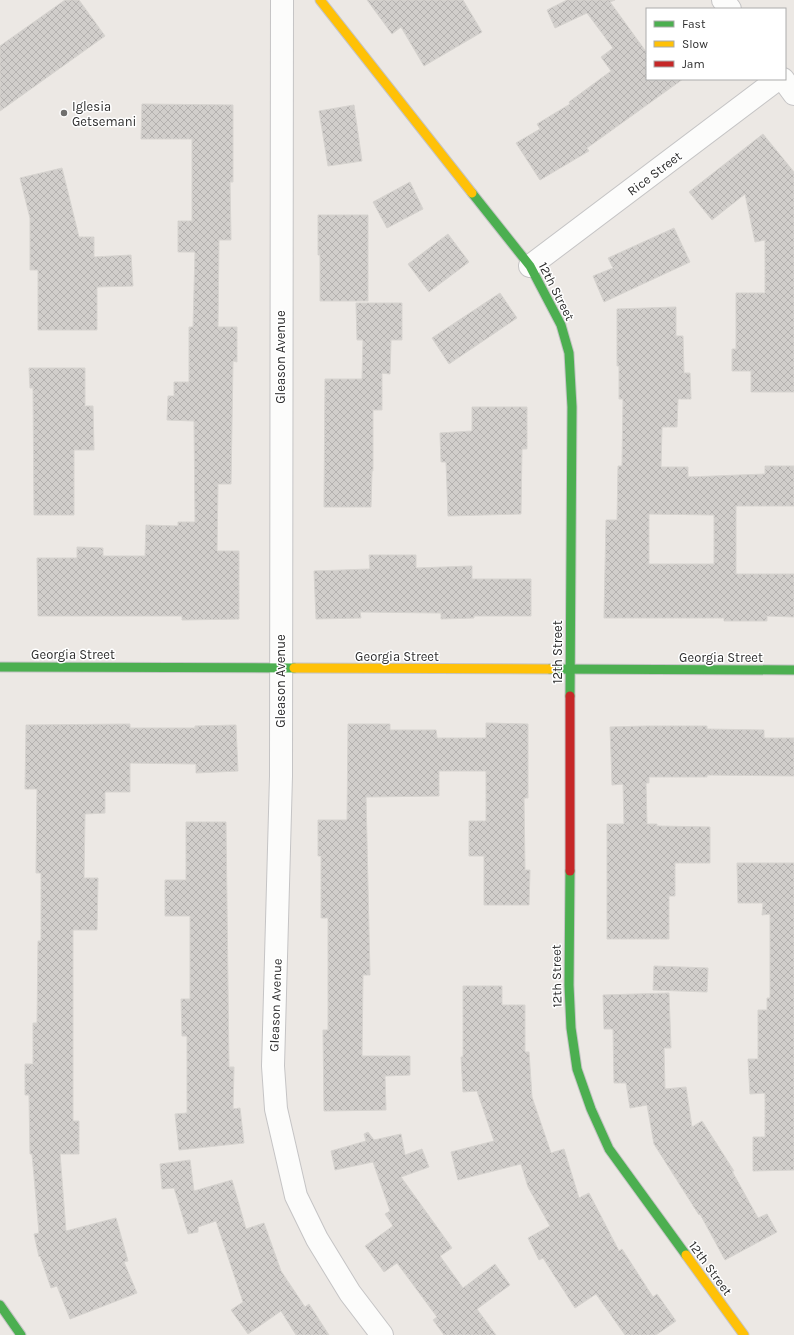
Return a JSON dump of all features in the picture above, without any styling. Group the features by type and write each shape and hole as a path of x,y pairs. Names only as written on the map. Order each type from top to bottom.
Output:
{"street":[{"name":"Gleason Avenue","path":"282,0 281,776 273,1066 276,1109 296,1196 317,1239 350,1293 382,1335"},
{"name":"12th Street","path":"320,0 530,266 561,325 569,353 572,407 569,985 571,1028 577,1070 591,1109 609,1149 744,1335"},
{"path":"786,73 794,67"},
{"name":"Rice Street","path":"530,266 777,80"},
{"path":"784,80 794,94"},
{"name":"Georgia Street","path":"0,667 794,670"},
{"path":"0,1305 22,1335"}],"building":[{"path":"65,0 79,0 105,36 0,111 0,46"},
{"path":"367,0 463,0 482,32 424,66 401,27 392,34"},
{"path":"567,0 615,0 610,2 646,52 646,80 682,80 587,148 589,151 540,180 516,143 540,129 537,124 570,104 569,102 611,71 601,57 613,48 587,13 555,28 547,10"},
{"path":"142,104 233,105 233,182 230,182 231,240 219,240 218,327 237,327 237,362 233,361 231,484 218,484 217,551 239,551 239,619 182,620 182,616 38,616 37,558 77,558 77,547 103,548 103,556 145,556 146,525 178,526 178,522 195,522 194,421 167,420 168,396 174,396 174,382 189,382 189,327 193,327 195,252 178,252 178,221 192,221 192,139 141,139"},
{"path":"354,105 362,161 328,166 319,111"},
{"path":"763,134 794,172 794,392 751,392 751,371 732,371 732,349 736,349 736,293 765,293 765,240 755,242 745,194 712,220 689,192"},
{"path":"62,168 79,237 94,237 94,257 131,255 133,286 97,287 97,330 38,330 38,270 30,270 30,218 20,178"},
{"path":"410,182 423,209 387,228 373,202"},
{"path":"318,215 368,215 368,301 320,301"},
{"path":"674,228 690,262 604,302 593,276 613,268 608,258"},
{"path":"448,234 469,262 429,292 408,264"},
{"path":"500,293 517,318 449,364 432,338"},
{"path":"356,303 402,303 402,340 391,340 390,374 382,373 382,410 373,410 373,471 371,507 324,507 325,379 362,379 363,340 357,340"},
{"path":"676,307 676,336 683,336 684,373 690,373 691,399 678,399 677,427 662,427 661,467 688,467 688,477 765,474 765,466 794,466 794,506 736,506 736,574 794,574 794,617 767,616 767,621 724,621 724,618 604,618 606,520 617,520 618,466 622,466 623,399 619,399 619,366 617,366 617,309","holes":["649,514 714,515 714,564 649,564"]},
{"path":"29,368 85,368 85,406 93,406 94,450 74,450 74,515 34,515 33,388 30,388"},
{"path":"472,407 527,407 527,449 522,449 521,514 448,516 446,462 441,462 440,433 472,431"},
{"path":"369,555 416,555 416,568 472,566 472,579 531,579 531,616 474,616 474,618 441,619 441,613 360,612 361,618 316,619 314,571 370,569"},
{"path":"486,723 528,724 528,798 524,798 525,870 530,870 529,905 484,905 484,856 469,856 469,821 486,821 486,771 439,771 439,796 366,797 370,975 363,975 362,1056 410,1056 410,1075 385,1076 386,1110 324,1111 323,1030 328,1030 328,918 321,918 321,856 318,856 318,820 347,820 348,724 390,724 390,730 436,730 437,738 486,738"},
{"path":"130,724 130,728 195,728 195,726 236,725 238,771 196,773 196,764 130,763 130,792 105,792 105,813 85,814 84,878 98,878 97,930 73,930 73,1121 79,1121 79,1154 60,1154 66,1231 116,1218 128,1261 124,1262 137,1293 70,1319 57,1286 51,1288 40,1256 39,1257 34,1234 39,1233 32,1154 30,1154 29,1095 25,1095 25,1064 33,1064 33,1023 37,1023 38,941 41,941 41,873 36,873 37,789 25,789 26,725"},
{"path":"707,726 707,729 764,730 764,738 794,738 794,776 707,775 707,777 649,777 649,783 646,783 647,824 657,824 657,826 710,827 710,863 675,863 675,896 669,896 669,939 607,939 607,824 624,824 623,784 612,785 610,727"},
{"path":"186,822 226,822 229,1067 234,1067 233,1109 240,1108 244,1143 179,1150 175,1114 187,1113 187,1036 182,1036 181,999 190,999 190,916 165,916 165,880 186,880"},
{"path":"737,863 794,863 794,1170 753,1171 753,1137 765,1137 765,1093 750,1094 748,1059 758,1059 758,1010 767,1010 767,998 770,998 770,914 762,915 763,903 738,903"},
{"path":"654,966 708,968 707,992 653,990"},
{"path":"463,986 502,986 502,1005 525,1005 525,1052 529,1052 532,1097 551,1153 564,1149 579,1198 589,1193 619,1251 622,1249 653,1297 657,1294 676,1321 656,1335 625,1335 596,1294 575,1308 543,1258 539,1260 528,1238 550,1226 528,1187 521,1164 458,1180 451,1152 494,1141 477,1091 463,1092 461,1057 463,1057"},
{"path":"669,993 671,1048 664,1048 665,1089 686,1087 692,1127 702,1121 734,1171 732,1171 758,1218 767,1214 777,1232 725,1260 700,1214 699,1215 654,1144 647,1105 630,1108 626,1083 614,1083 613,1029 604,1029 603,995"},
{"path":"368,1132 374,1140 401,1134 405,1155 422,1149 429,1167 401,1177 452,1248 440,1256 463,1288 495,1264 510,1285 477,1309 496,1335 444,1335 433,1320 437,1317 397,1263 384,1272 365,1246 393,1226 385,1214 390,1211 373,1162 335,1170 331,1151 366,1141 364,1134"},
{"path":"190,1160 194,1191 232,1180 246,1229 264,1223 281,1271 305,1307 309,1304 329,1335 296,1335 281,1311 248,1334 231,1310 243,1302 216,1221 198,1227 198,1232 188,1234 174,1188 162,1189 160,1164"}],"traffic: fast":[{"path":"472,193 530,266 561,325 569,353 572,407 570,696"},
{"path":"0,667 294,668"},
{"path":"550,669 794,670"},
{"path":"570,871 569,985 571,1028 577,1069 591,1109 609,1149 686,1255"},
{"path":"0,1305 21,1335"}],"traffic: slow":[{"path":"320,0 472,193"},
{"path":"294,668 550,669"},
{"path":"686,1255 744,1335"}],"traffic: jam":[{"path":"570,696 570,871"}],"place":[{"name":"Iglesia Getsemani","path":"64,113"}]}
